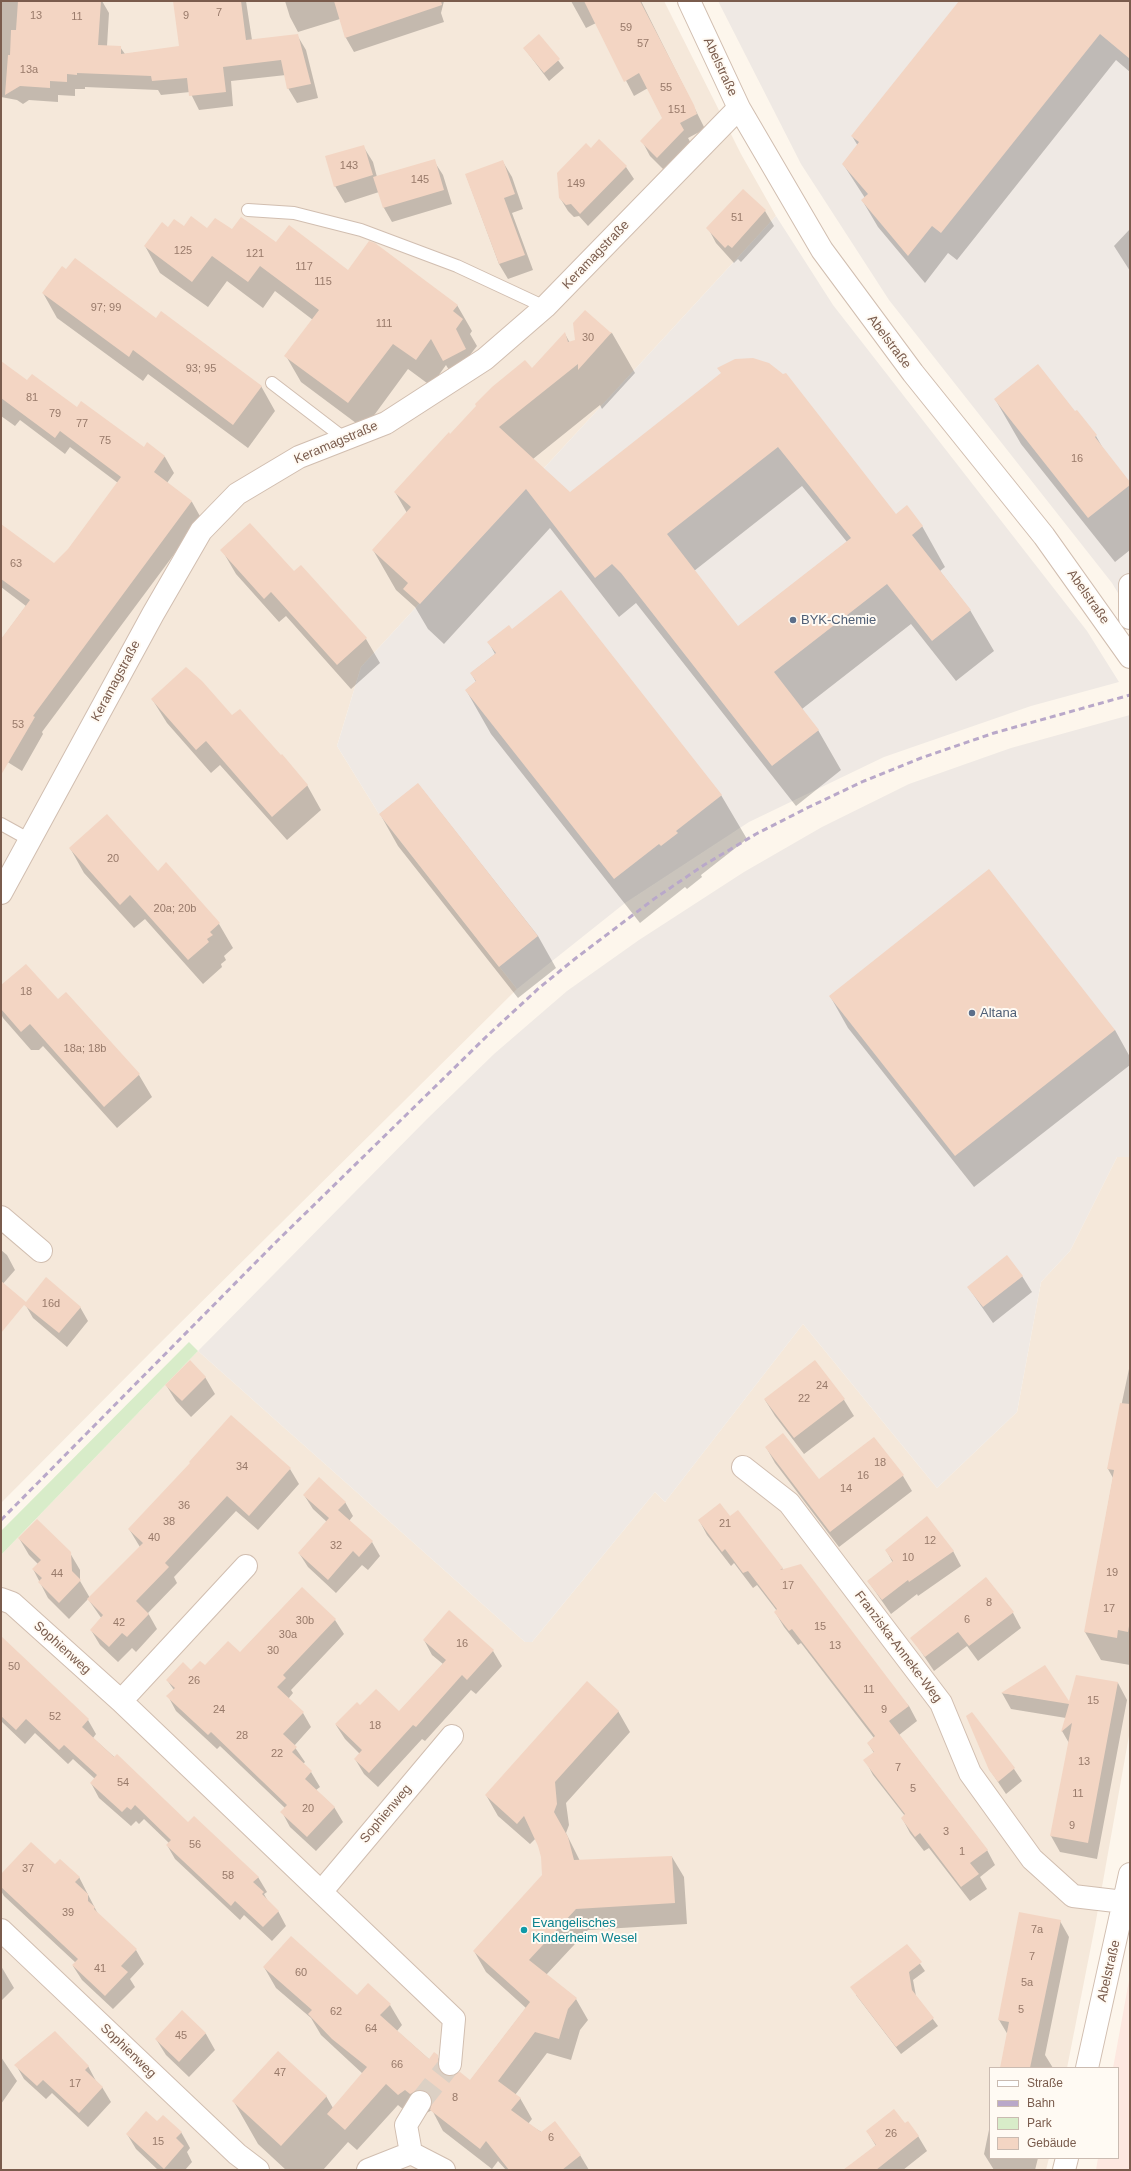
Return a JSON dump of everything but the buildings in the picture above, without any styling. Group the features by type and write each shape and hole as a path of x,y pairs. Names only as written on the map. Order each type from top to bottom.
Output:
{"street":[{"name":"Abelstraße","path":"689,1 739,108 822,250 912,372 1044,536 1130,656"},
{"name":"Keramagstraße","path":"1,893 153,614 201,531 237,494 298,457 386,423 485,359 545,307 739,108"},
{"path":"1130,585 1130,618"},
{"path":"1,1217 41,1251"},
{"name":"Franziska-Anneke-Weg","path":"743,1467 789,1503 941,1703 970,1773 1032,1859 1073,1896 1124,1902"},
{"path":"121,1701 246,1566"},
{"name":"Sophienweg","path":"1,1599 12,1603 121,1701 454,2019 450,2064"},
{"name":"Sophienweg","path":"321,1892 452,1736"},
{"name":"Abelstraße","path":"1087,2067 1130,1874"},
{"name":"Sophienweg","path":"1,1930 236,2154 258,2170"},
{"path":"411,2153 406,2125 420,2102"},
{"path":"368,2170 411,2153 444,2170"},
{"path":"1064,2170 1067,2159"}],"lane":[{"path":"248,210 294,213 361,230 457,266 545,307"},
{"path":"272,383 344,439"},
{"path":"1,824 30,840"}],"shaded area":[{"path":"1,1 664,1 741,154 776,216 361,667 337,746 379,814 517,989 1,1503"},
{"path":"718,1 1130,1 1130,613 1112,583 889,300 801,164"},
{"path":"776,216 833,305 1087,631 1119,682 1031,706 884,757 749,822 625,903 517,989 379,814 337,746 361,667"},
{"path":"1130,715 1130,1157 1117,1157 1070,1251 1041,1282 1017,1412 937,1488 803,1324 665,1502 655,1492 532,1642 525,1642 198,1351 427,1119 494,1054 567,991 639,940 744,872 822,827 909,784 1011,748"},
{"path":"1117,1157 1130,1157 1130,1730 1095,1926 1067,2067 989,2067 989,2159 1049,2159 1046,2170 1,2170 1,1555 198,1351 525,1642 532,1642 655,1492 665,1502 803,1324 937,1488 1017,1412 1041,1282 1070,1251"},
{"path":"1130,1975 1130,2170 1096,2170 1098,2159 1119,2159 1119,2067 1113,2067"}],"green space":[{"path":"189,1342 198,1351 1,1555 1,1531"}],"tunnel":[{"path":"420,2102 450,2064"}],"railway":[{"path":"1,1520 275,1243 487,1036 539,988 654,899 704,865 756,834 864,781 921,758 994,733 1130,695"}],"place":[{"name":"BYK-Chemie","path":"793,620"},
{"name":"Altana","path":"972,1013"},
{"name":"Evangelisches Kinderheim Wesel","path":"524,1930"}]}
